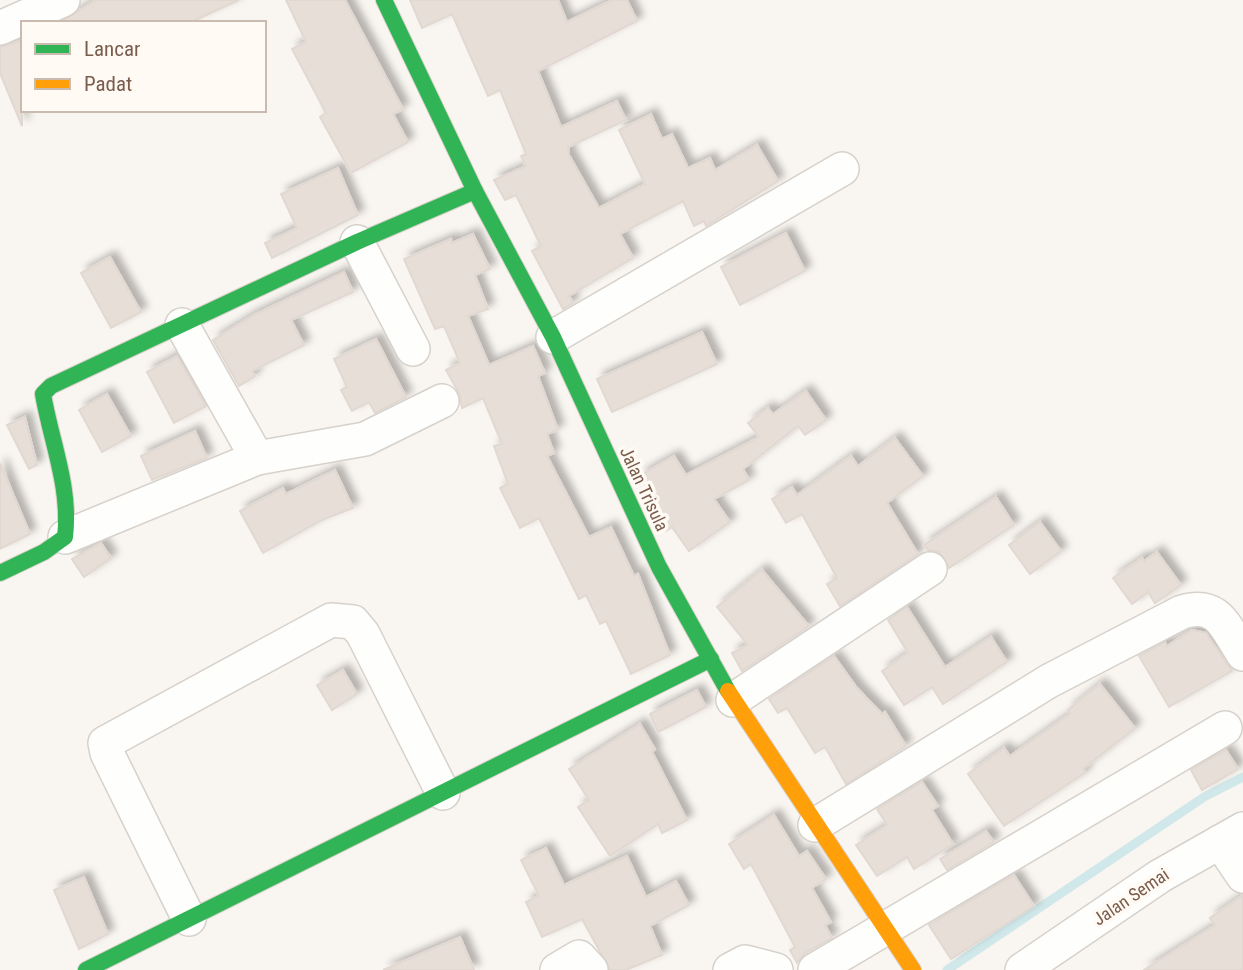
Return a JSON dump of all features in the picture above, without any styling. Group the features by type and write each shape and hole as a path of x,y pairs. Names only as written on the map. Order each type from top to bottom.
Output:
{"street":[{"path":"0,28 63,0"},
{"name":"Jalan Trisula","path":"384,0 475,191 553,337 659,567 733,700 913,970"},
{"path":"553,337 842,169"},
{"path":"65,537 69,518 67,496 43,394 51,386 357,242 475,191"},
{"path":"357,242 412,349"},
{"path":"181,326 257,458"},
{"path":"0,573 44,552 65,537 257,458 365,439 443,401"},
{"path":"733,700 930,569"},
{"path":"815,825 1049,681 1182,612 1199,607 1210,610 1243,654"},
{"path":"190,919 104,747 105,743 331,621 353,622 363,634 443,793"},
{"path":"86,970 711,659"},
{"path":"815,970 1225,729"},
{"path":"1231,835 1243,876"},
{"name":"Jalan Semai","path":"1022,970 1160,876 1231,835"},
{"path":"557,970 579,957 591,970"},
{"path":"730,970 745,962 776,970"}],"building":[{"path":"96,0 239,0 193,21 62,21"},
{"path":"286,0 345,0 403,109 393,114 408,142 351,173 320,117 326,113 292,49 306,42"},
{"path":"410,0 558,0 567,22 612,0 627,0 637,21 538,71 561,127 617,101 626,120 568,147 569,155 599,208 645,184 619,130 651,114 662,139 672,134 688,168 710,158 715,170 757,145 778,181 706,226 704,221 694,226 683,201 620,234 633,258 569,296 573,303 563,309 532,251 541,246 516,195 505,200 494,180 526,166 521,156 526,154 500,90 488,96 452,14 422,28"},
{"path":"19,41 21,46 22,126 0,73 0,47"},
{"path":"338,168 358,215 272,258 265,243 297,228 281,194"},
{"path":"786,233 805,271 740,305 721,267"},
{"path":"473,234 490,269 475,275 488,309 468,316 489,365 533,346 545,373 538,376 558,430 547,434 554,453 547,456 589,537 611,527 634,576 638,574 670,655 631,674 606,621 600,624 586,595 579,599 539,518 520,528 500,488 508,484 494,446 502,444 483,398 462,408 459,393 446,370 460,363 444,326 435,329 404,259 451,239 452,243"},
{"path":"110,257 141,312 111,328 81,273"},
{"path":"344,272 353,292 291,320 304,345 252,371 255,376 239,386 213,340 254,315"},
{"path":"702,332 717,364 612,412 597,379"},
{"path":"376,339 406,397 375,413 369,402 352,411 341,390 347,387 334,359"},
{"path":"177,356 206,406 174,423 147,372"},
{"path":"806,391 826,420 805,435 798,426 743,469 749,480 714,499 730,522 689,551 672,527 666,531 641,475 674,456 686,475 759,437 748,423 768,408 773,414"},
{"path":"107,394 131,436 102,452 79,410"},
{"path":"25,417 37,465 29,469 7,425"},
{"path":"195,431 207,458 152,480 141,456"},
{"path":"895,438 923,476 887,503 918,554 840,606 827,584 837,578 802,514 786,523 772,499 792,487 797,495 851,456 858,466"},
{"path":"0,463 30,534 0,549"},
{"path":"335,470 353,508 322,520 263,553 240,511 283,488 286,494"},
{"path":"996,497 1014,525 949,568 939,552 928,550 924,545"},
{"path":"1040,522 1061,551 1030,574 1009,545"},
{"path":"101,543 111,558 84,577 72,559"},
{"path":"1157,552 1181,585 1155,603 1148,592 1132,604 1113,578 1142,558 1144,561"},
{"path":"762,570 809,626 742,671 732,653 748,645 717,607"},
{"path":"907,607 945,667 991,637 1007,662 943,704 932,687 904,705 882,671 908,653 888,620"},
{"path":"1192,630 1206,633 1232,671 1169,707 1139,656 1165,642 1167,646"},
{"path":"834,656 857,688 882,714 885,712 906,746 846,784 825,747 815,753 787,708 778,713 769,699"},
{"path":"343,670 357,694 332,710 317,685"},
{"path":"1100,684 1135,728 1083,769 1085,773 1004,826 968,774 1004,748 1010,756 1070,714 1068,710"},
{"path":"697,690 706,707 658,732 650,714"},
{"path":"640,724 655,749 652,752 687,820 662,833 658,824 610,856 578,807 589,800 569,769"},
{"path":"1226,750 1238,769 1202,790 1191,770"},
{"path":"922,782 938,806 932,810 953,844 914,869 907,857 877,876 856,845 887,825 877,809"},
{"path":"774,815 799,856 807,851 826,879 812,888 831,922 825,925 832,938 805,953 797,963 790,950 795,947 751,864 744,869 729,844"},
{"path":"986,831 994,842 947,870 940,859"},
{"path":"546,848 564,885 627,856 646,897 676,881 689,905 650,926 662,955 626,970 610,970 582,919 542,937 526,902 539,896 521,860"},
{"path":"1014,875 1034,906 951,959 929,925"},
{"path":"84,877 108,934 79,949 54,890"},
{"path":"1243,895 1243,970 1144,970 1215,925 1210,918"},
{"path":"460,937 474,970 383,970"}],"waterway":[{"path":"947,970 1204,797 1243,777"}],"traffic: fast":[{"path":"384,0 475,191 553,337 659,567 728,691"},
{"path":"0,573 44,552 65,537 63,482 43,394 51,386 357,242 475,191"},
{"path":"86,970 711,659"}],"traffic: slow":[{"path":"728,691 913,970"}]}
